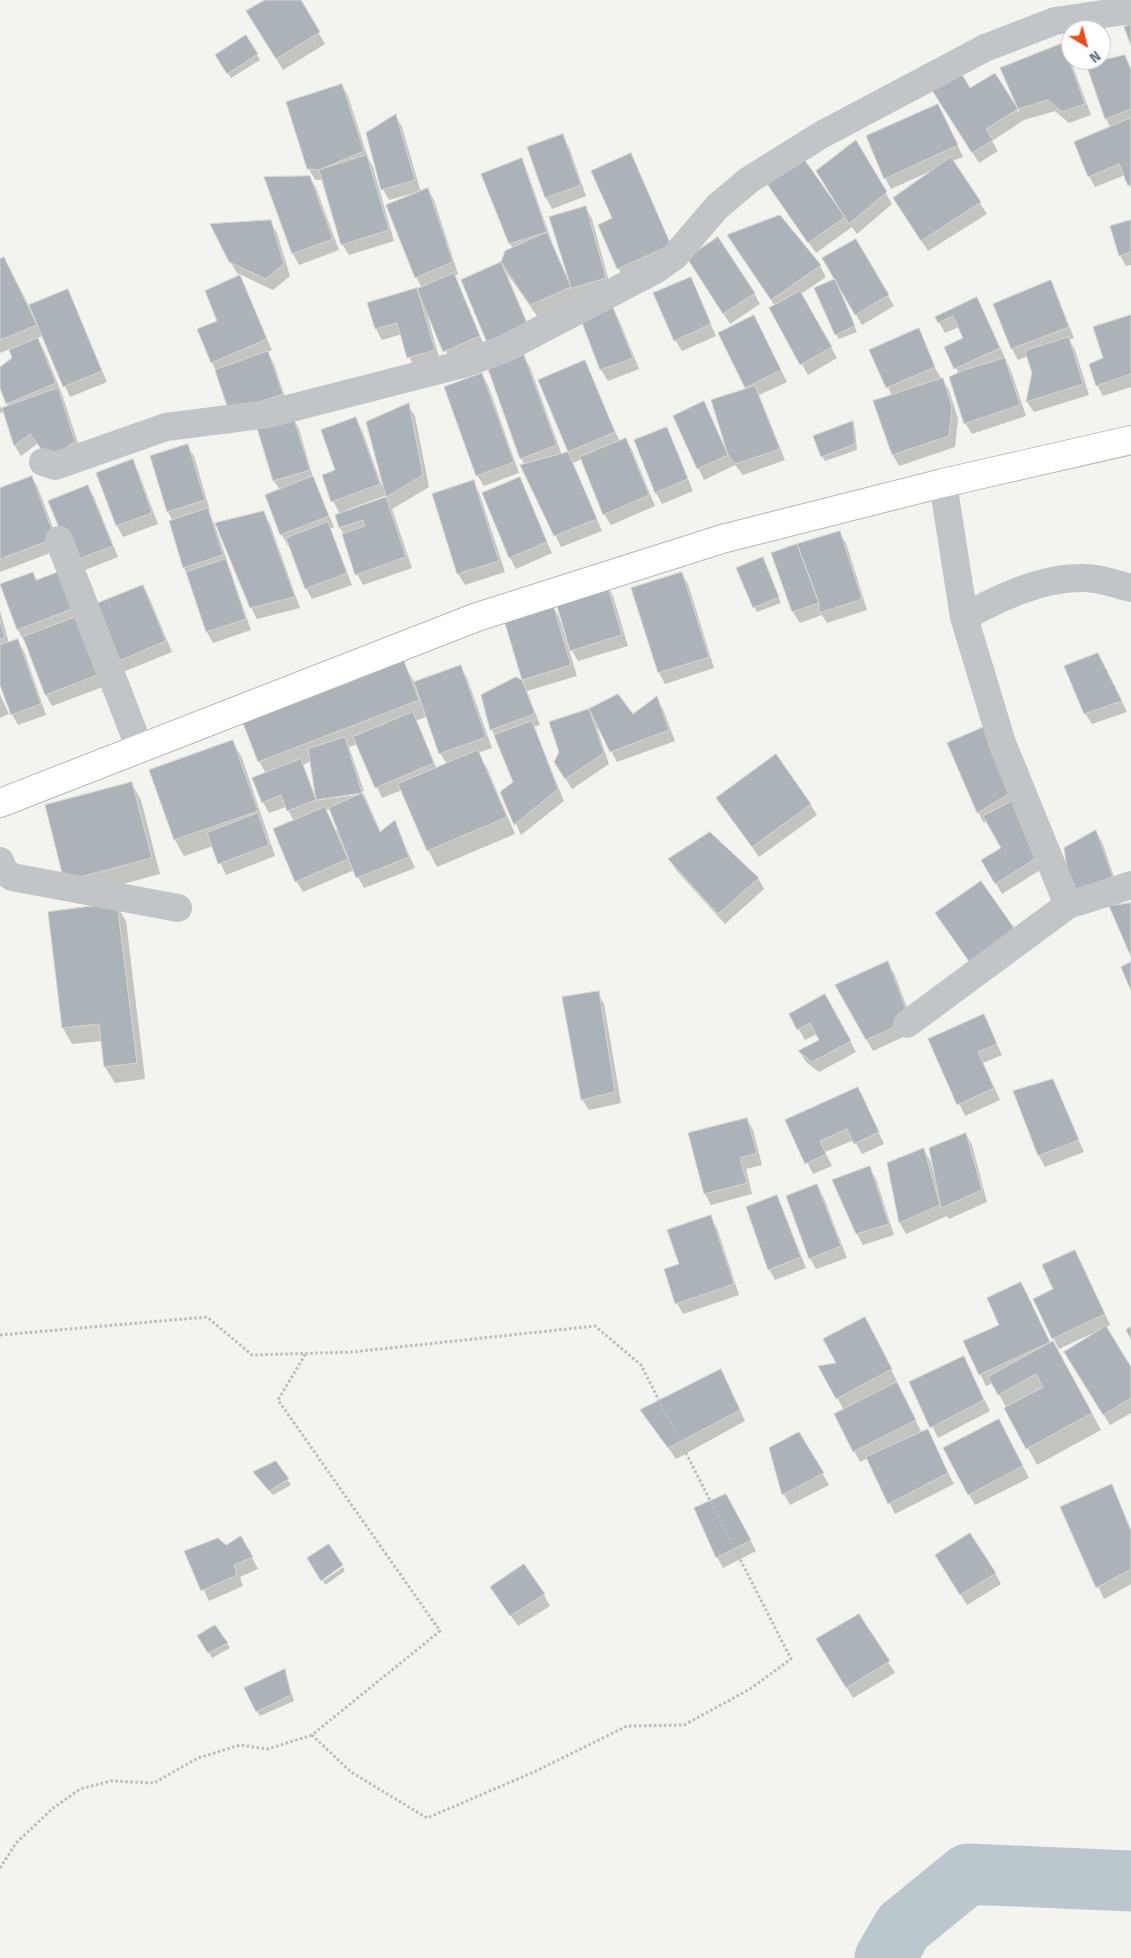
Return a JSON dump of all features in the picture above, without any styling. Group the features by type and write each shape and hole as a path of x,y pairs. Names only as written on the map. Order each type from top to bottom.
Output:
{"main road":[{"path":"0,803 477,616 722,539 943,483 1131,440"}],"street":[{"path":"43,462 55,466 166,427 268,414 463,364 504,349 657,269 675,256 718,207 749,180 821,135 985,48 1055,21 1131,10"},
{"path":"943,483 964,617 1002,743 1068,905"},
{"path":"59,540 140,749"},
{"path":"964,617 1037,584 1083,577 1131,588"},
{"path":"0,861 4,871 12,877 178,908"},
{"path":"907,1024 1068,905 1131,885"}],"path":[{"path":"0,1335 207,1317 252,1355 352,1352 595,1326 641,1365 791,1659 750,1689 684,1725 628,1726 534,1772 427,1818 351,1772 312,1735"},
{"path":"0,1868 16,1843 52,1809 80,1789 112,1781 154,1783 198,1758 240,1745 268,1748 312,1735 440,1631 278,1400 306,1353"}],"building":[{"path":"265,0 301,0 320,32 276,59 246,11"},
{"path":"1131,24 1131,46 1124,27"},
{"path":"246,35 258,54 227,74 215,55"},
{"path":"1061,44 1061,70 1073,70 1085,104 1062,112 1048,100 1018,109 1000,68"},
{"path":"1125,55 1131,70 1131,109 1105,119 1088,70 1111,70 1111,58"},
{"path":"957,66 970,88 995,73 1018,109 986,129 993,140 972,153 928,84"},
{"path":"342,84 364,151 319,170 307,169 286,102"},
{"path":"938,104 958,145 884,179 866,136"},
{"path":"396,114 415,180 381,190 366,133"},
{"path":"1131,118 1131,184 1128,186 1119,164 1088,177 1074,142"},
{"path":"563,134 581,185 545,198 527,147"},
{"path":"856,140 887,192 849,224 816,171"},
{"path":"799,152 845,217 808,243 763,178"},
{"path":"631,153 671,245 617,269 598,225 612,218 591,171"},
{"path":"367,155 389,230 341,245 319,170"},
{"path":"951,157 981,202 921,241 893,198"},
{"path":"522,158 547,232 509,244 481,174"},
{"path":"310,176 333,239 292,254 264,177"},
{"path":"428,188 453,262 415,278 386,205"},
{"path":"586,206 606,278 569,289 571,287 549,217"},
{"path":"780,215 821,265 771,300 727,235"},
{"path":"271,220 284,264 266,279 229,262 210,224"},
{"path":"1131,220 1131,252 1119,256 1110,226"},
{"path":"547,232 571,287 530,305 501,262 505,251"},
{"path":"718,237 755,293 723,314 687,258"},
{"path":"856,239 889,295 855,315 822,258"},
{"path":"4,257 37,325 0,340 0,259"},
{"path":"501,262 529,328 488,345 461,280"},
{"path":"454,273 480,336 443,352 417,289"},
{"path":"240,275 267,339 211,363 197,329 217,321 205,291"},
{"path":"691,277 711,324 674,341 653,293"},
{"path":"835,279 855,326 835,335 814,288"},
{"path":"1051,280 1069,327 1011,349 993,304"},
{"path":"417,288 435,350 407,358 397,323 375,329 367,303"},
{"path":"68,289 102,371 63,387 29,305"},
{"path":"800,291 832,347 800,365 769,308"},
{"path":"977,297 1000,348 954,369 944,347 963,338 953,316 938,323 935,317"},
{"path":"613,307 633,358 600,370 581,320"},
{"path":"754,315 781,370 745,388 718,333"},
{"path":"1131,315 1131,374 1096,386 1089,364 1103,358 1093,327"},
{"path":"919,328 935,367 886,388 869,350"},
{"path":"1069,337 1083,384 1026,402 1032,373 1025,351"},
{"path":"38,338 56,383 6,404 0,388 0,367 12,358 9,350"},
{"path":"268,351 283,394 229,412 215,370"},
{"path":"524,355 557,445 520,459 488,369"},
{"path":"1005,358 1020,405 964,424 949,377 964,370"},
{"path":"585,360 615,432 568,452 538,380"},
{"path":"482,373 514,462 476,476 444,387"},
{"path":"943,378 952,407 949,436 892,455 873,401"},
{"path":"755,386 780,449 735,464 728,455 711,400"},
{"path":"58,388 75,441 50,460 30,434 14,446 2,408"},
{"path":"704,401 728,455 697,469 673,416"},
{"path":"409,403 423,475 386,497 366,422"},
{"path":"293,416 310,470 273,481 257,428"},
{"path":"356,417 380,484 331,502 322,475 335,470 321,430"},
{"path":"853,421 855,444 821,457 813,436"},
{"path":"667,427 688,479 655,493 634,440"},
{"path":"626,438 649,495 603,515 580,457"},
{"path":"188,444 205,500 167,512 150,456"},
{"path":"568,452 597,519 554,536 520,465"},
{"path":"133,459 152,513 116,526 96,473"},
{"path":"32,476 55,538 0,559 0,488"},
{"path":"313,476 329,516 280,535 265,495"},
{"path":"520,477 547,542 509,558 482,493"},
{"path":"474,480 499,561 457,574 432,494"},
{"path":"88,485 113,546 73,561 48,501"},
{"path":"386,497 406,557 355,575 342,534 365,526 363,520 339,528 335,515"},
{"path":"208,508 223,555 183,568 169,521"},
{"path":"264,511 295,597 250,608 215,523"},
{"path":"328,522 347,573 305,589 286,538"},
{"path":"840,531 862,599 819,613 819,603 797,544"},
{"path":"797,544 819,603 792,612 771,553"},
{"path":"763,557 779,597 753,608 736,568"},
{"path":"226,559 246,619 206,632 186,572"},
{"path":"61,571 75,608 17,630 0,584 33,572 36,580"},
{"path":"682,572 709,657 658,673 631,588"},
{"path":"607,584 622,635 570,651 555,599"},
{"path":"143,585 166,641 116,662 93,605"},
{"path":"553,605 571,665 522,680 504,620"},
{"path":"81,615 103,673 45,695 23,637"},
{"path":"0,621 5,638 0,639"},
{"path":"18,639 41,704 11,715 0,685 0,645"},
{"path":"1098,653 1122,701 1084,714 1064,666"},
{"path":"404,661 419,700 258,762 243,723"},
{"path":"461,665 486,737 439,754 414,682"},
{"path":"516,677 522,680 535,714 490,730 481,695"},
{"path":"618,694 633,714 657,696 669,730 610,752 589,709"},
{"path":"589,709 604,753 565,779 554,762 559,752 549,722"},
{"path":"413,712 434,763 375,788 353,737"},
{"path":"532,721 558,789 514,825 500,792 513,782 494,735"},
{"path":"993,723 1019,788 977,813 947,743"},
{"path":"345,737 362,793 316,800 308,749"},
{"path":"233,740 258,811 174,840 149,770"},
{"path":"478,750 507,817 427,851 398,784"},
{"path":"776,754 811,804 752,847 716,798"},
{"path":"301,759 316,800 287,811 281,795 262,803 252,778"},
{"path":"132,782 152,858 64,881 45,805"},
{"path":"362,793 380,832 395,820 409,857 356,878 329,808"},
{"path":"1023,796 1056,846 995,884 981,860 1001,848 983,816"},
{"path":"325,807 348,859 295,882 273,829"},
{"path":"258,813 269,845 218,864 207,833"},
{"path":"1096,830 1115,883 1072,902 1064,848"},
{"path":"710,832 759,878 718,914 668,859"},
{"path":"981,881 1019,935 973,967 935,913"},
{"path":"117,903 137,1063 104,1067 99,1024 62,1028 48,912"},
{"path":"1131,903 1131,957 1109,906"},
{"path":"888,961 910,1020 866,1040 835,985"},
{"path":"1131,962 1131,991 1121,967"},
{"path":"599,991 615,1092 581,1100 562,997"},
{"path":"825,994 851,1041 812,1062 798,1051 819,1040 810,1023 797,1030 789,1014"},
{"path":"984,1014 997,1044 978,1052 994,1088 957,1105 928,1039"},
{"path":"1053,1079 1079,1140 1038,1156 1013,1091"},
{"path":"858,1087 879,1132 854,1144 847,1129 820,1141 826,1154 805,1164 785,1120"},
{"path":"747,1118 757,1153 740,1158 747,1183 704,1194 688,1133"},
{"path":"966,1133 982,1190 941,1208 929,1148"},
{"path":"924,1148 940,1205 899,1223 887,1163"},
{"path":"870,1166 889,1224 856,1234 832,1180"},
{"path":"817,1184 841,1246 809,1259 786,1196"},
{"path":"777,1195 801,1257 768,1270 746,1207"},
{"path":"711,1215 734,1284 675,1304 664,1269 679,1264 667,1230"},
{"path":"1075,1250 1105,1314 1052,1339 1033,1299 1053,1289 1042,1265"},
{"path":"1021,1282 1050,1342 979,1375 963,1341 999,1325 987,1298"},
{"path":"865,1317 892,1369 836,1399 818,1366 836,1363 823,1339"},
{"path":"1106,1326 1131,1367 1131,1398 1103,1415 1064,1352"},
{"path":"1131,1327 1131,1339 1126,1330"},
{"path":"1053,1341 1092,1413 1026,1449 1004,1408 1043,1387 1036,1374 998,1395 988,1377"},
{"path":"964,1356 984,1400 930,1428 909,1382"},
{"path":"721,1369 740,1410 668,1448 640,1410"},
{"path":"897,1382 916,1420 853,1452 834,1414"},
{"path":"999,1419 1023,1466 968,1495 943,1448"},
{"path":"928,1429 948,1473 888,1504 866,1457"},
{"path":"799,1432 824,1473 782,1495 769,1448"},
{"path":"276,1461 289,1479 269,1491 253,1472"},
{"path":"1112,1484 1131,1531 1131,1569 1096,1588 1060,1507"},
{"path":"726,1494 751,1540 716,1558 694,1508"},
{"path":"970,1533 996,1573 960,1595 935,1555"},
{"path":"241,1536 253,1557 234,1565 237,1575 201,1591 184,1551 218,1538 226,1545"},
{"path":"329,1544 343,1565 321,1581 307,1558"},
{"path":"524,1564 545,1594 510,1616 490,1587"},
{"path":"859,1614 890,1661 846,1688 816,1639"},
{"path":"215,1625 228,1643 208,1653 197,1636"},
{"path":"285,1669 291,1695 256,1712 244,1688"}],"waterway":[{"path":"885,1958 903,1927 968,1874 1131,1881"}]}
